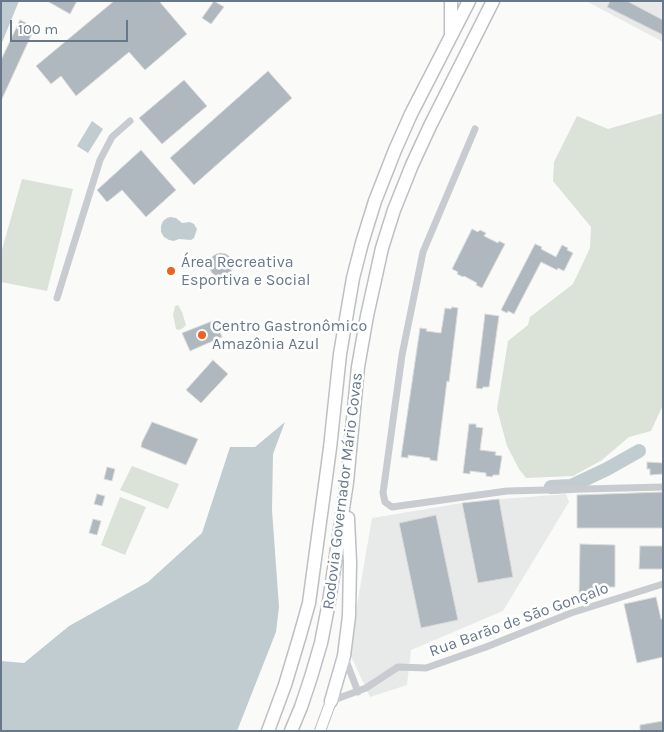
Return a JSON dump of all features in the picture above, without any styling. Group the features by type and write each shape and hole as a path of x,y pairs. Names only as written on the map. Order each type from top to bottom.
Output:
{"highway":[{"path":"451,1 451,35"},
{"name":"Rodovia Governador Mário Covas","path":"268,731 285,684 310,597 330,448 340,354 348,304 374,201 411,114 469,1"},
{"name":"Rodovia Governador Mário Covas","path":"291,731 308,685 324,631 347,482 360,358 372,292 388,228 412,165 430,126 493,1"},
{"path":"332,701 344,656 349,616 350,563 347,482"}],"main road":[{"path":"320,731 332,701"}],"street":[{"path":"57,298 100,160 112,137 130,121"},
{"path":"475,129 423,252 402,355 384,493 385,502 392,507 507,491 663,487"},
{"name":"Rua Barão de São Gonçalo","path":"332,701 366,688 398,667 426,668 486,647 571,613 663,584"},
{"path":"344,656 358,692"}],"shaded area":[{"path":"1,1 19,1 1,45"},
{"path":"586,1 663,1 663,42"},
{"path":"663,113 663,405 651,431 629,437 602,460 573,476 526,478 507,446 497,409 508,341 528,325 530,317 573,284 590,248 591,227 553,181 554,162 577,116 608,129"},
{"path":"92,121 103,129 88,153 77,146"},
{"path":"22,179 73,189 47,291 1,282 1,253"},
{"path":"170,217 176,218 182,223 190,222 194,224 197,229 194,238 191,240 179,239 174,241 164,237 161,232 161,226 163,221"},
{"path":"178,305 186,325 179,330 176,329 173,315 175,306"},
{"path":"285,422 273,454 272,510 279,607 276,632 237,731 1,731 1,661 24,663 69,626 148,582 202,533 230,447 255,447"},
{"path":"132,466 179,484 168,509 120,490"},
{"path":"566,494 569,502 503,611 411,650 407,685 370,697 349,652 372,518 462,503"},
{"path":"120,497 146,507 125,555 101,545"}],"building":[{"path":"47,1 77,1 70,14"},
{"path":"114,1 159,1 187,34 145,70 129,52 76,96 61,76 51,84 36,66"},
{"path":"214,1 224,7 211,24 202,18"},
{"path":"610,1 627,1 663,20 663,35 607,7"},
{"path":"20,20 35,27 1,101 1,60"},
{"path":"268,71 292,98 194,185 170,158"},
{"path":"184,80 207,106 162,144 139,118"},
{"path":"141,150 176,190 146,217 122,190 107,202 97,190"},
{"path":"472,229 478,232 480,230 486,233 484,236 498,243 499,241 505,244 482,288 476,285 477,283 457,274 458,272 452,269"},
{"path":"535,244 556,257 562,245 573,253 564,271 558,268 557,270 541,262 514,314 508,311 507,313 501,310"},
{"path":"221,253 226,254 232,260 232,270 226,276 221,277 216,276 210,270 209,265 210,260 216,254"},
{"path":"452,307 458,308 437,461 430,460 430,458 408,455 408,458 401,457 420,328 427,329 426,331 441,333 445,308 451,309"},
{"path":"485,314 499,316 489,387 483,387 482,389 476,388"},
{"name":"Centro Gastronômico Amazônia Azul","path":"215,320 222,337 190,351 182,333"},
{"path":"213,360 228,374 201,403 186,390"},
{"path":"152,422 198,439 186,465 141,447"},
{"path":"469,424 476,424 476,427 483,428 480,450 496,452 495,455 502,456 499,475 493,475 492,477 486,476 486,473 470,471 470,474 463,473"},
{"path":"647,462 663,463 663,474 650,475 650,469 647,469"},
{"path":"107,467 115,469 112,481 104,479"},
{"path":"663,492 663,528 577,528 577,495"},
{"path":"97,494 105,496 102,506 94,504"},
{"path":"499,499 513,577 478,583 462,503"},
{"path":"436,515 458,620 421,628 399,523"},
{"path":"93,519 101,521 97,535 89,533"},
{"path":"580,544 615,545 615,587 604,587 604,591 593,591 579,598"},
{"path":"640,546 663,546 663,569 639,569"},
{"path":"656,597 661,619 663,619 663,657 637,663 624,604"},
{"path":"663,721 663,731 640,731 640,725"}],"waterway":[{"path":"551,487 571,486 639,451"}],"place":[{"name":"Área Recreativa Esportiva e Social","path":"171,271"},
{"name":"Centro Gastronômico Amazônia Azul","path":"202,335"}]}
